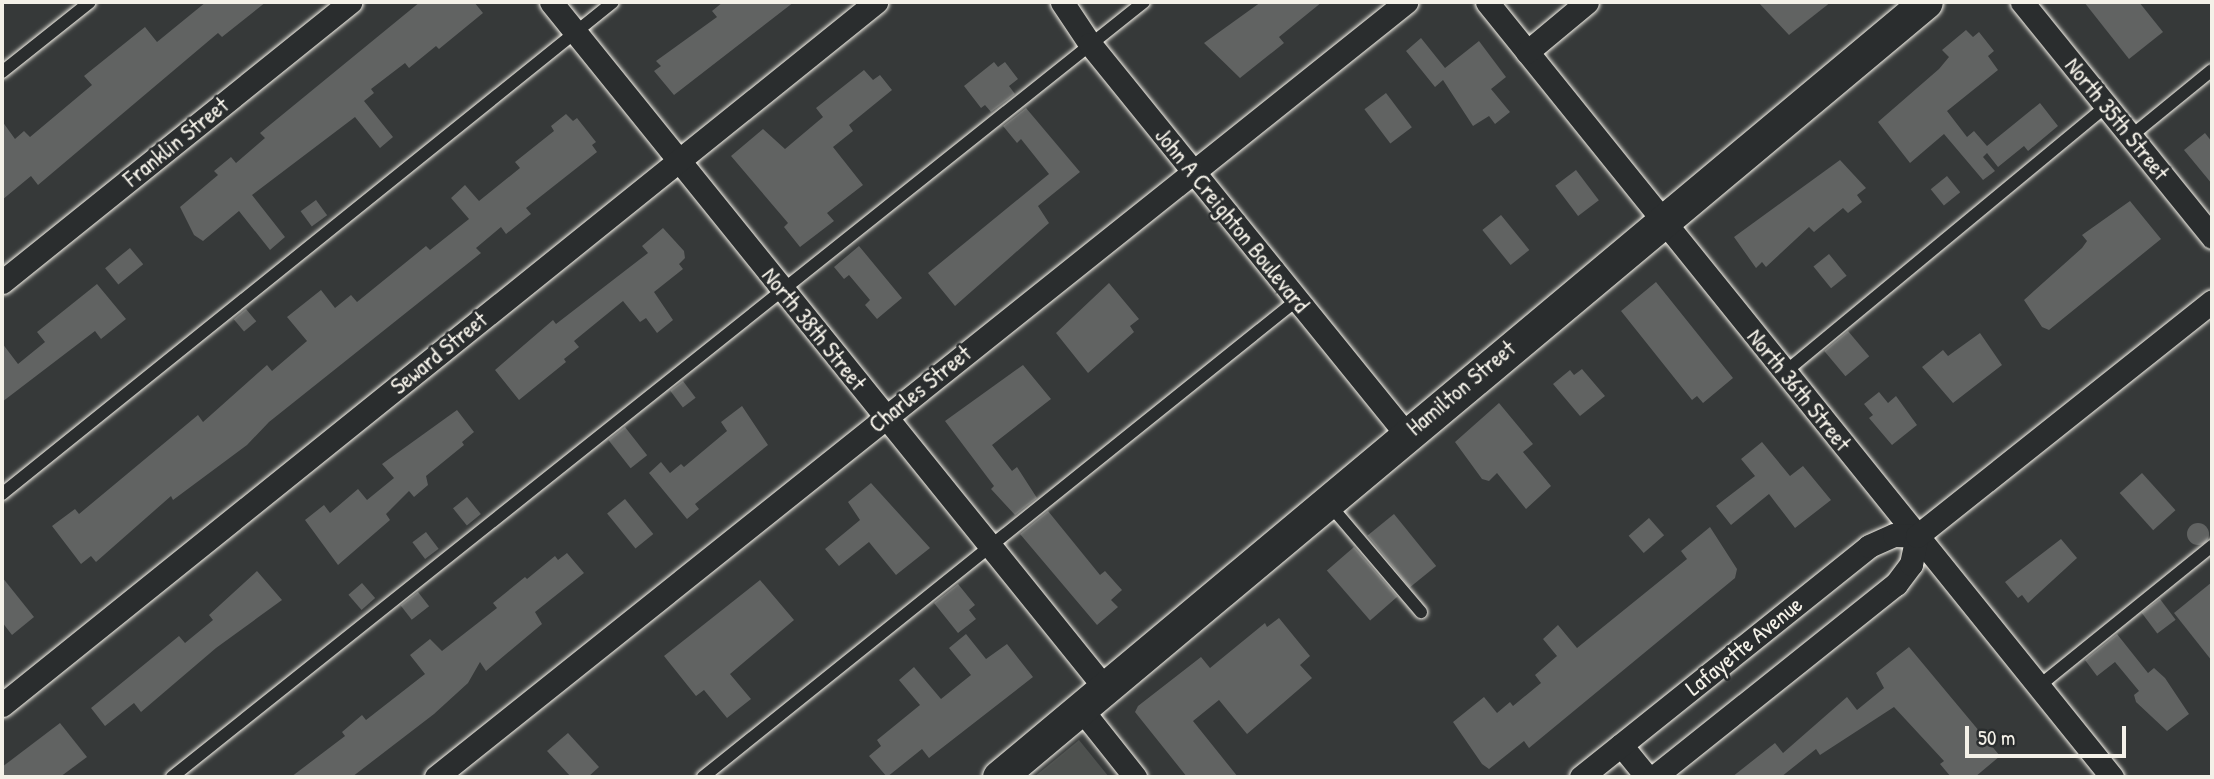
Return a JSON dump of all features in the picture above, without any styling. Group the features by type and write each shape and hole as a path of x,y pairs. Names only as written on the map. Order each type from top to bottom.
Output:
{"main road":[{"name":"Hamilton Street","path":"999,777 1661,219 1926,2"}],"street":[{"name":"Franklin Street","path":"2,282 350,2"},
{"name":"North 38th Street","path":"551,2 990,547 1093,699 1135,777"},
{"name":"Seward Street","path":"2,705 876,2"},
{"name":"John A Creighton Boulevard","path":"1062,2 1090,44 1406,434"},
{"name":"Charles Street","path":"436,777 1406,2"},
{"name":"North 36th Street","path":"1487,2 2112,777"},
{"path":"1527,52 1587,2"},
{"name":"North 35th Street","path":"2022,2 2212,237"},
{"path":"1917,536 2212,301"},
{"name":"Lafayette Avenue","path":"1581,777 1869,546 1894,535 1917,536 1911,564 1896,584 1654,777"},
{"path":"1621,745 1647,777"}],"lane":[{"path":"2,72 90,2"},
{"path":"2,494 613,2"},
{"path":"172,777 781,288 1144,2"},
{"path":"2131,136 2212,69"},
{"path":"1784,372 2107,106"},
{"path":"703,777 1297,300"},
{"path":"1327,501 1420,612"},
{"path":"2039,687 2212,546"}],"shaded area":[{"path":"1079,740 1109,777 1034,777"}],"building":[{"path":"206,2 266,2 222,37 218,33 38,185 31,176 2,200 2,121 15,139 24,131 30,137 92,85 84,76 145,27 157,42"},
{"path":"420,2 474,2 483,13 439,49 436,46 409,68 405,63 371,89 374,93 364,101 393,137 380,148 355,117 252,195 285,237 270,250 239,211 203,241 194,235 180,207 218,175 214,171 231,157 236,163 265,138 260,133"},
{"path":"723,2 794,2 674,95 654,71 661,66 656,61 717,17 712,11"},
{"path":"1261,2 1322,2 1279,37 1284,43 1240,78 1204,43"},
{"path":"1758,2 1831,2 1789,35"},
{"path":"2084,2 2139,2 2163,32 2129,59"},
{"path":"1966,30 1973,37 1979,32 1994,51 1988,56 1998,70 1947,111 1967,137 1974,131 1987,146 2040,103 2058,126 2028,151 2024,146 1998,167 1987,153 1983,157 1995,171 1983,180 1944,134 1910,163 1878,122 1939,69 1949,57 1942,50"},
{"path":"1421,38 1445,68 1479,41 1506,77 1491,89 1510,112 1495,124 1489,116 1473,126 1443,80 1435,87 1406,51"},
{"path":"994,62 998,67 1005,62 1018,79 1009,86 1015,94 991,112 985,105 981,108 964,86"},
{"path":"864,70 873,80 880,75 892,90 849,125 853,131 833,147 863,185 827,213 834,221 800,247 784,227 788,223 731,156 763,129 785,149 823,117 816,108"},
{"path":"1386,93 1412,127 1390,144 1364,109"},
{"path":"1026,108 1080,172 1038,206 1049,223 955,306 928,273 1049,174 1021,139 1017,143 1003,126"},
{"path":"566,114 573,121 577,118 596,142 592,145 597,152 526,208 531,214 506,234 501,227 476,248 481,253 269,422 247,445 173,500 171,496 96,562 91,556 81,564 52,526 75,509 79,514 198,415 203,422 267,365 272,371 307,341 287,317 321,290 335,308 351,295 357,302 426,246 430,250 469,219 451,198 465,185 479,201 520,168 515,162 554,131 551,126"},
{"path":"2205,133 2212,142 2212,184 2184,150"},
{"path":"1840,160 1866,188 1857,195 1862,202 1848,213 1843,208 1814,232 1809,227 1766,267 1762,262 1756,268 1734,237"},
{"path":"1576,170 1599,200 1578,216 1555,186"},
{"path":"1947,176 1960,192 1944,206 1931,189"},
{"path":"316,200 327,215 312,227 301,211"},
{"path":"2130,201 2161,239 2049,330 2042,327 2024,300 2082,248 2087,241 2082,235"},
{"path":"1501,215 1529,250 1511,265 1482,230"},
{"path":"663,228 684,251 685,258 679,264 683,269 654,292 673,320 657,333 646,318 640,322 623,301 574,341 579,347 564,359 566,362 519,400 495,370 553,320 556,324 648,253 642,246"},
{"path":"859,246 902,298 877,319 865,305 870,300 849,275 844,279 834,267"},
{"path":"130,248 143,264 118,284 105,268"},
{"path":"1829,254 1847,276 1831,288 1813,267"},
{"path":"1656,282 1733,378 1703,403 1697,396 1692,400 1621,311"},
{"path":"1109,283 1139,319 1130,326 1134,332 1088,373 1056,333"},
{"path":"97,284 126,319 101,339 95,331 2,402 2,343 18,364 45,342 37,332"},
{"path":"246,309 256,321 244,332 234,319"},
{"path":"1848,331 1869,356 1845,376 1824,351"},
{"path":"1980,333 2002,365 1953,403 1922,367 1943,350 1948,356"},
{"path":"1023,365 1051,399 992,445 1012,471 1017,467 1037,498 1015,515 991,489 994,486 945,421"},
{"path":"1582,369 1605,396 1580,416 1553,384 1570,370 1574,375"},
{"path":"683,381 696,398 683,407 670,391"},
{"path":"1879,392 1888,403 1896,396 1917,425 1892,445 1869,418 1873,415 1864,404"},
{"path":"1499,403 1533,444 1523,452 1551,486 1526,509 1497,473 1489,481 1482,479 1455,442"},
{"path":"742,406 768,445 695,504 699,509 687,519 649,473 661,462 670,473 681,464 684,467 727,431 721,422"},
{"path":"457,410 474,432 462,442 464,445 426,476 428,485 414,497 409,491 386,514 390,520 338,565 305,520 324,505 330,513 358,489 367,500 394,478 382,464"},
{"path":"625,427 647,455 631,468 608,440"},
{"path":"1762,442 1790,476 1803,466 1831,500 1795,528 1769,494 1731,525 1716,506 1755,476 1741,459"},
{"path":"2142,473 2175,510 2153,530 2120,493"},
{"path":"871,483 930,548 896,575 869,542 839,566 825,549 860,520 848,502"},
{"path":"467,497 481,514 467,525 453,508"},
{"path":"625,499 653,534 635,548 607,513"},
{"path":"1048,511 1100,575 1105,571 1122,590 1111,600 1118,607 1097,625 1020,534"},
{"path":"1394,514 1436,566 1410,587 1368,535"},
{"path":"1649,518 1664,535 1644,553 1629,536"},
{"path":"2198,523 2208,530 2209,534 2202,544 2198,545 2188,538 2187,534 2194,524"},
{"path":"1710,527 1737,569 1735,578 1529,748 1524,741 1489,769 1482,764 1453,722 1484,697 1497,713 1510,702 1513,706 1541,683 1535,675 1557,656 1543,639 1558,625 1577,648 1687,559 1681,551"},
{"path":"426,532 439,549 425,559 412,542"},
{"path":"2061,539 2077,558 2028,603 2022,595 2018,598 2005,582"},
{"path":"1354,547 1397,597 1370,620 1327,571"},
{"path":"567,553 584,573 535,612 542,624 486,671 480,662 468,683 434,714 352,777 291,777 345,736 342,732 362,715 366,720 425,674 410,655 430,639 442,651 497,608 493,603 525,577 527,579 555,556 558,560"},
{"path":"257,571 282,600 216,648 141,712 134,703 105,726 91,708 179,636 185,643 213,620 209,615"},
{"path":"2,577 34,617 12,635 2,622"},
{"path":"760,580 794,620 730,674 751,699 727,718 704,690 696,696 664,656"},
{"path":"2212,582 2212,661 2174,613"},
{"path":"362,583 375,598 362,610 348,595"},
{"path":"958,584 975,605 969,610 976,619 958,633 934,603"},
{"path":"418,592 429,606 412,620 401,606"},
{"path":"2160,599 2176,620 2157,634 2142,613"},
{"path":"1279,618 1310,656 1300,665 1312,678 1247,734 1219,700 1193,721 1238,777 1187,777 1135,712 1138,706 1201,657 1210,668 1265,623 1267,627"},
{"path":"966,634 986,659 1007,644 1033,677 929,758 922,749 887,777 869,756 881,746 877,740 920,705 899,680 914,667 941,699 971,675 949,648"},
{"path":"2117,634 2148,673 2154,668 2165,678 2189,714 2167,731 2136,702 2134,695 2139,691 2115,662 2097,676 2085,660"},
{"path":"1909,647 2000,756 1975,777 1951,777 1940,764 1944,761 1894,707 1820,755 1816,749 1781,777 1732,777 1775,743 1783,753 1847,697 1857,710 1884,688 1876,673"},
{"path":"60,723 87,757 60,777 2,777 2,767"},
{"path":"568,733 599,767 588,777 571,777 547,751"}]}
